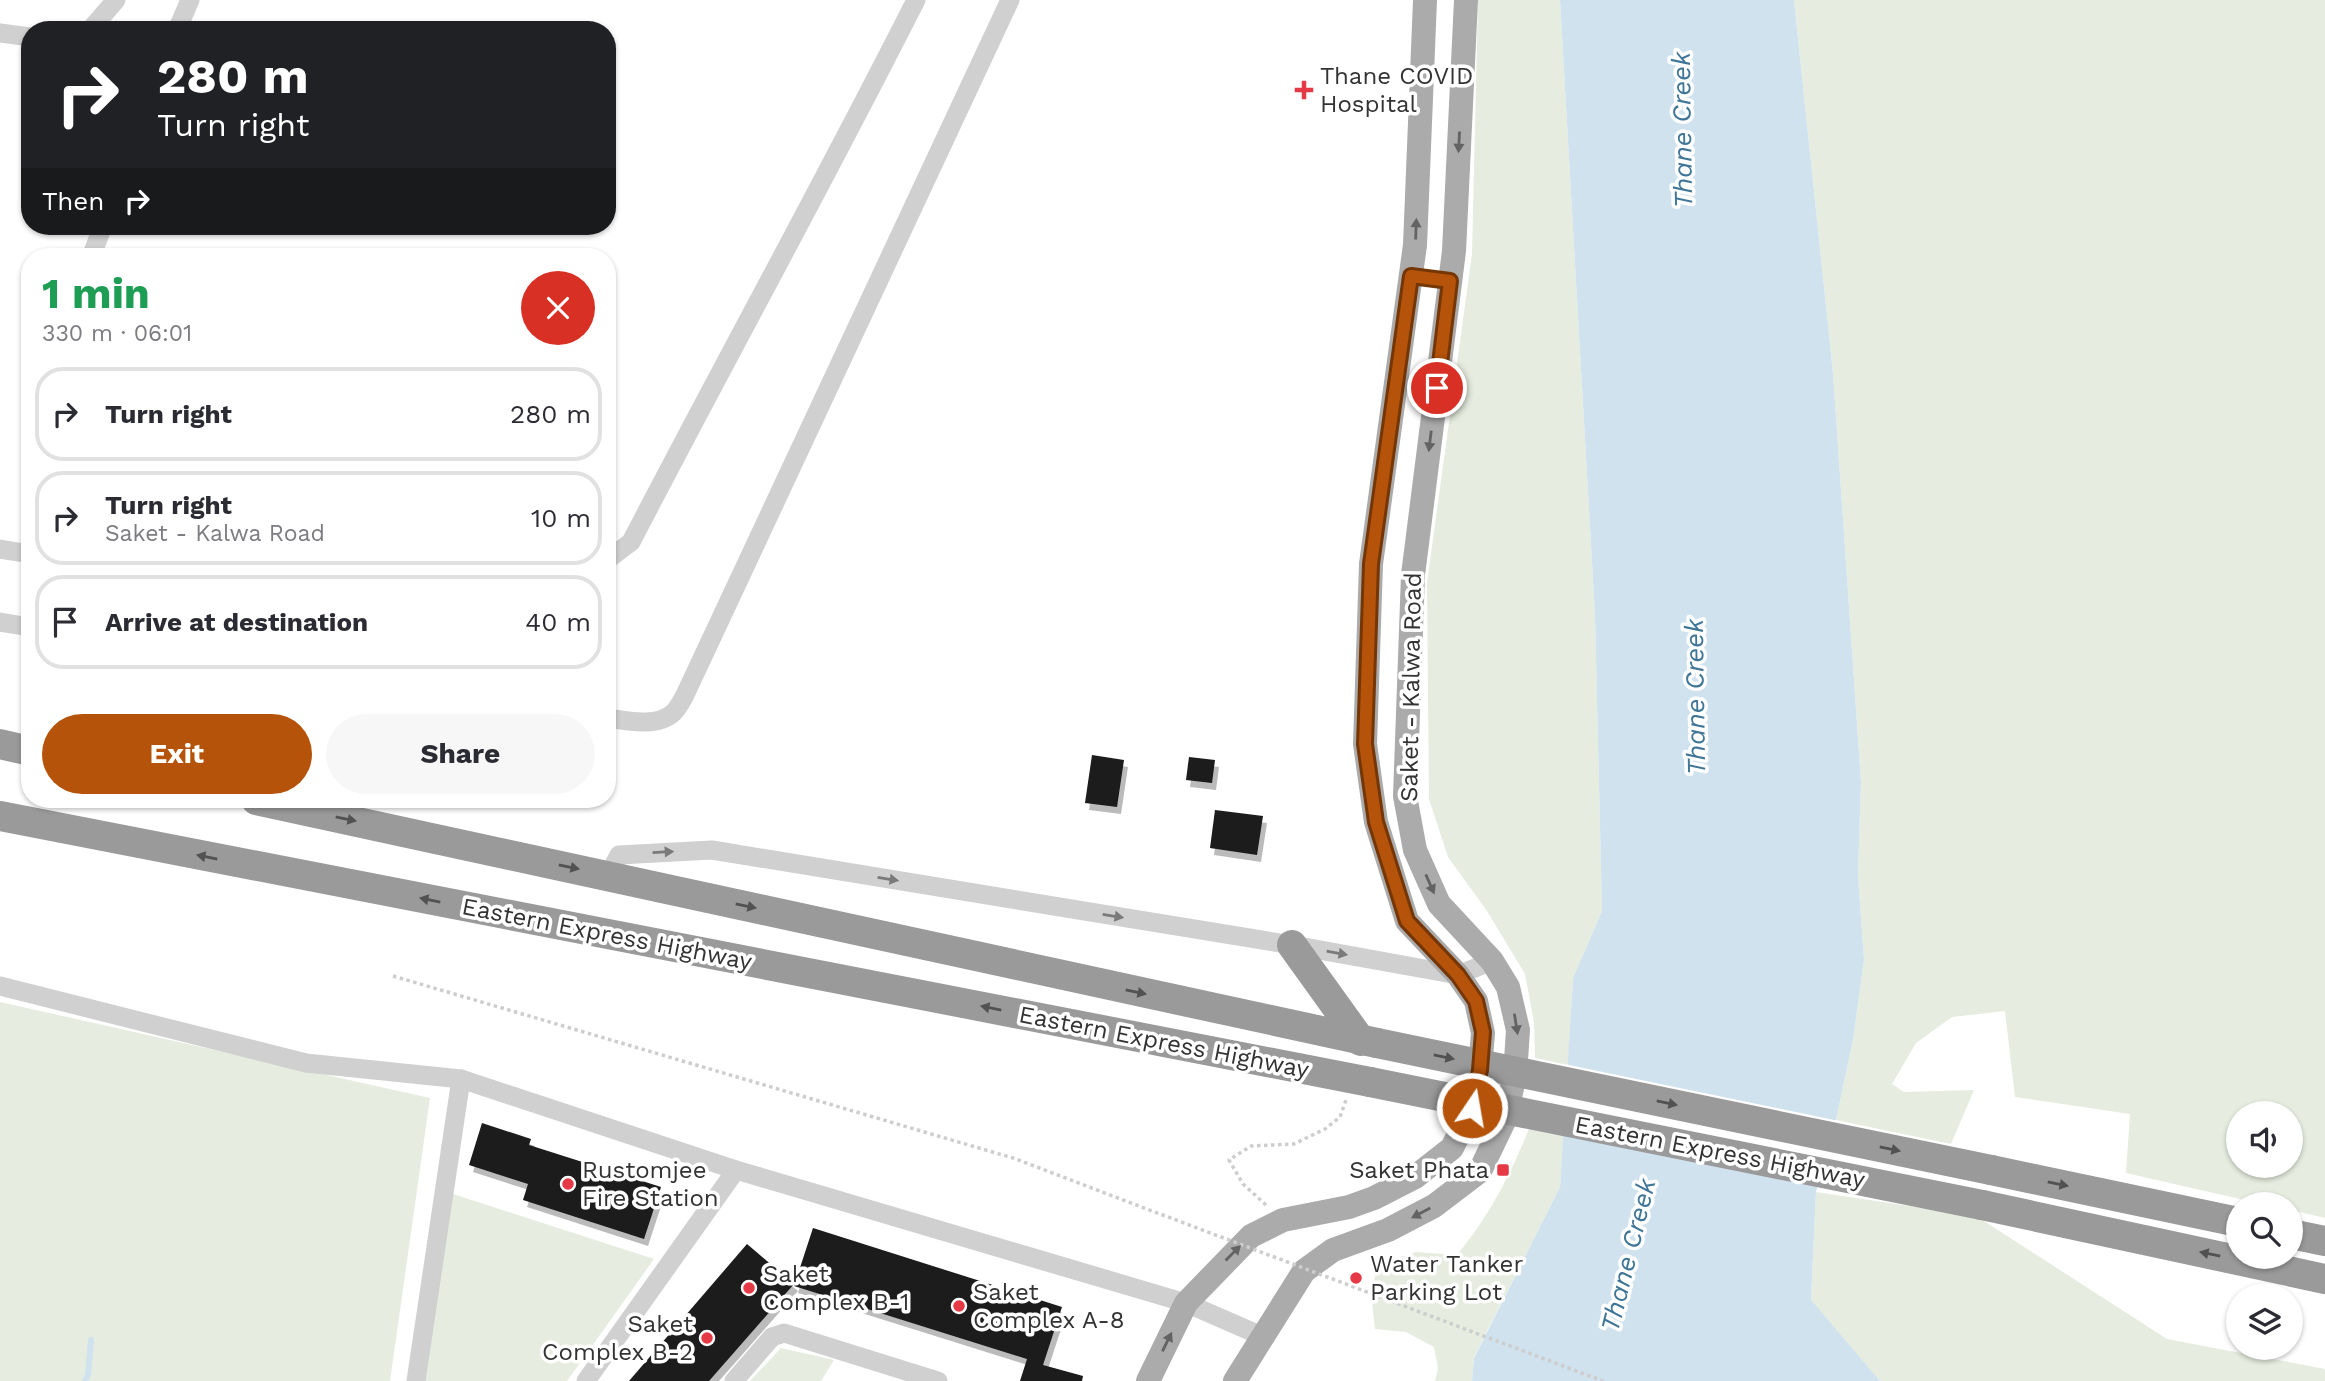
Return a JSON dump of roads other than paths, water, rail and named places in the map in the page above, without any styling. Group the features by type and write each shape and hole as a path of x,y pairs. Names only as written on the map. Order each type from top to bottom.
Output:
{"highway":[{"path":"0,744 21,749"},
{"name":"Eastern Express Highway","path":"293,808 1369,1042 2226,1219"},
{"name":"Eastern Express Highway","path":"0,816 1362,1080 1982,1205 2325,1279"},
{"path":"1292,945 1369,1042"},
{"path":"2303,1236 2325,1241"}],"main road":[{"name":"Saket - Kalwa Road","path":"1148,1381 1186,1303 1251,1236 1283,1220 1349,1207 1374,1198 1415,1177 1452,1148 1472,1108 1480,1070 1483,1032 1476,1001 1458,975 1407,921 1376,822 1365,744 1371,564 1415,245 1425,0"},
{"name":"Saket - Kalwa Road","path":"1235,1381 1304,1271 1333,1250 1388,1230 1434,1206 1480,1171 1505,1119 1515,1075 1518,1030 1508,987 1492,961 1438,904 1415,850 1405,796 1413,575 1454,251 1466,0"},
{"path":"1411,276 1450,281"},
{"path":"1388,859 1415,850"}],"street":[{"path":"98,21 116,0"},
{"path":"181,21 190,0"},
{"path":"616,553 631,542 724,362 839,153 916,0"},
{"path":"616,720 635,723 657,721 674,713 684,697 1010,0"},
{"path":"0,33 21,36"},
{"path":"0,549 21,552"},
{"path":"0,622 21,626"},
{"path":"608,876 619,855 712,850 1292,945 1458,975 1492,961"},
{"path":"0,986 306,1063 461,1079 736,1170 1186,1303 1264,1337"},
{"path":"416,1381 461,1079"},
{"path":"586,1381 736,1170"},
{"path":"734,1381 772,1338 783,1333 938,1381"}],"water":[{"name":"Thane Creek","path":"1560,0 1794,0 1833,373 1861,782 1858,876 1864,960 1853,1040 1836,1120 1816,1192 1811,1300 1880,1381 1472,1381 1474,1358 1560,1187 1573,978 1602,911 1595,615"}],"waterway":[{"path":"85,1381 91,1340"}],"place":[{"name":"Thane COVID Hospital","path":"1304,90"},
{"name":"Saket Phata","path":"1503,1170"},
{"name":"Rustomjee Fire Station","path":"568,1184"},
{"name":"Water Tanker Parking Lot","path":"1356,1278"},
{"name":"Saket Complex B-1","path":"749,1288"},
{"name":"Saket Complex A-8","path":"959,1306"},
{"name":"Saket Complex B-2","path":"707,1338"}]}
